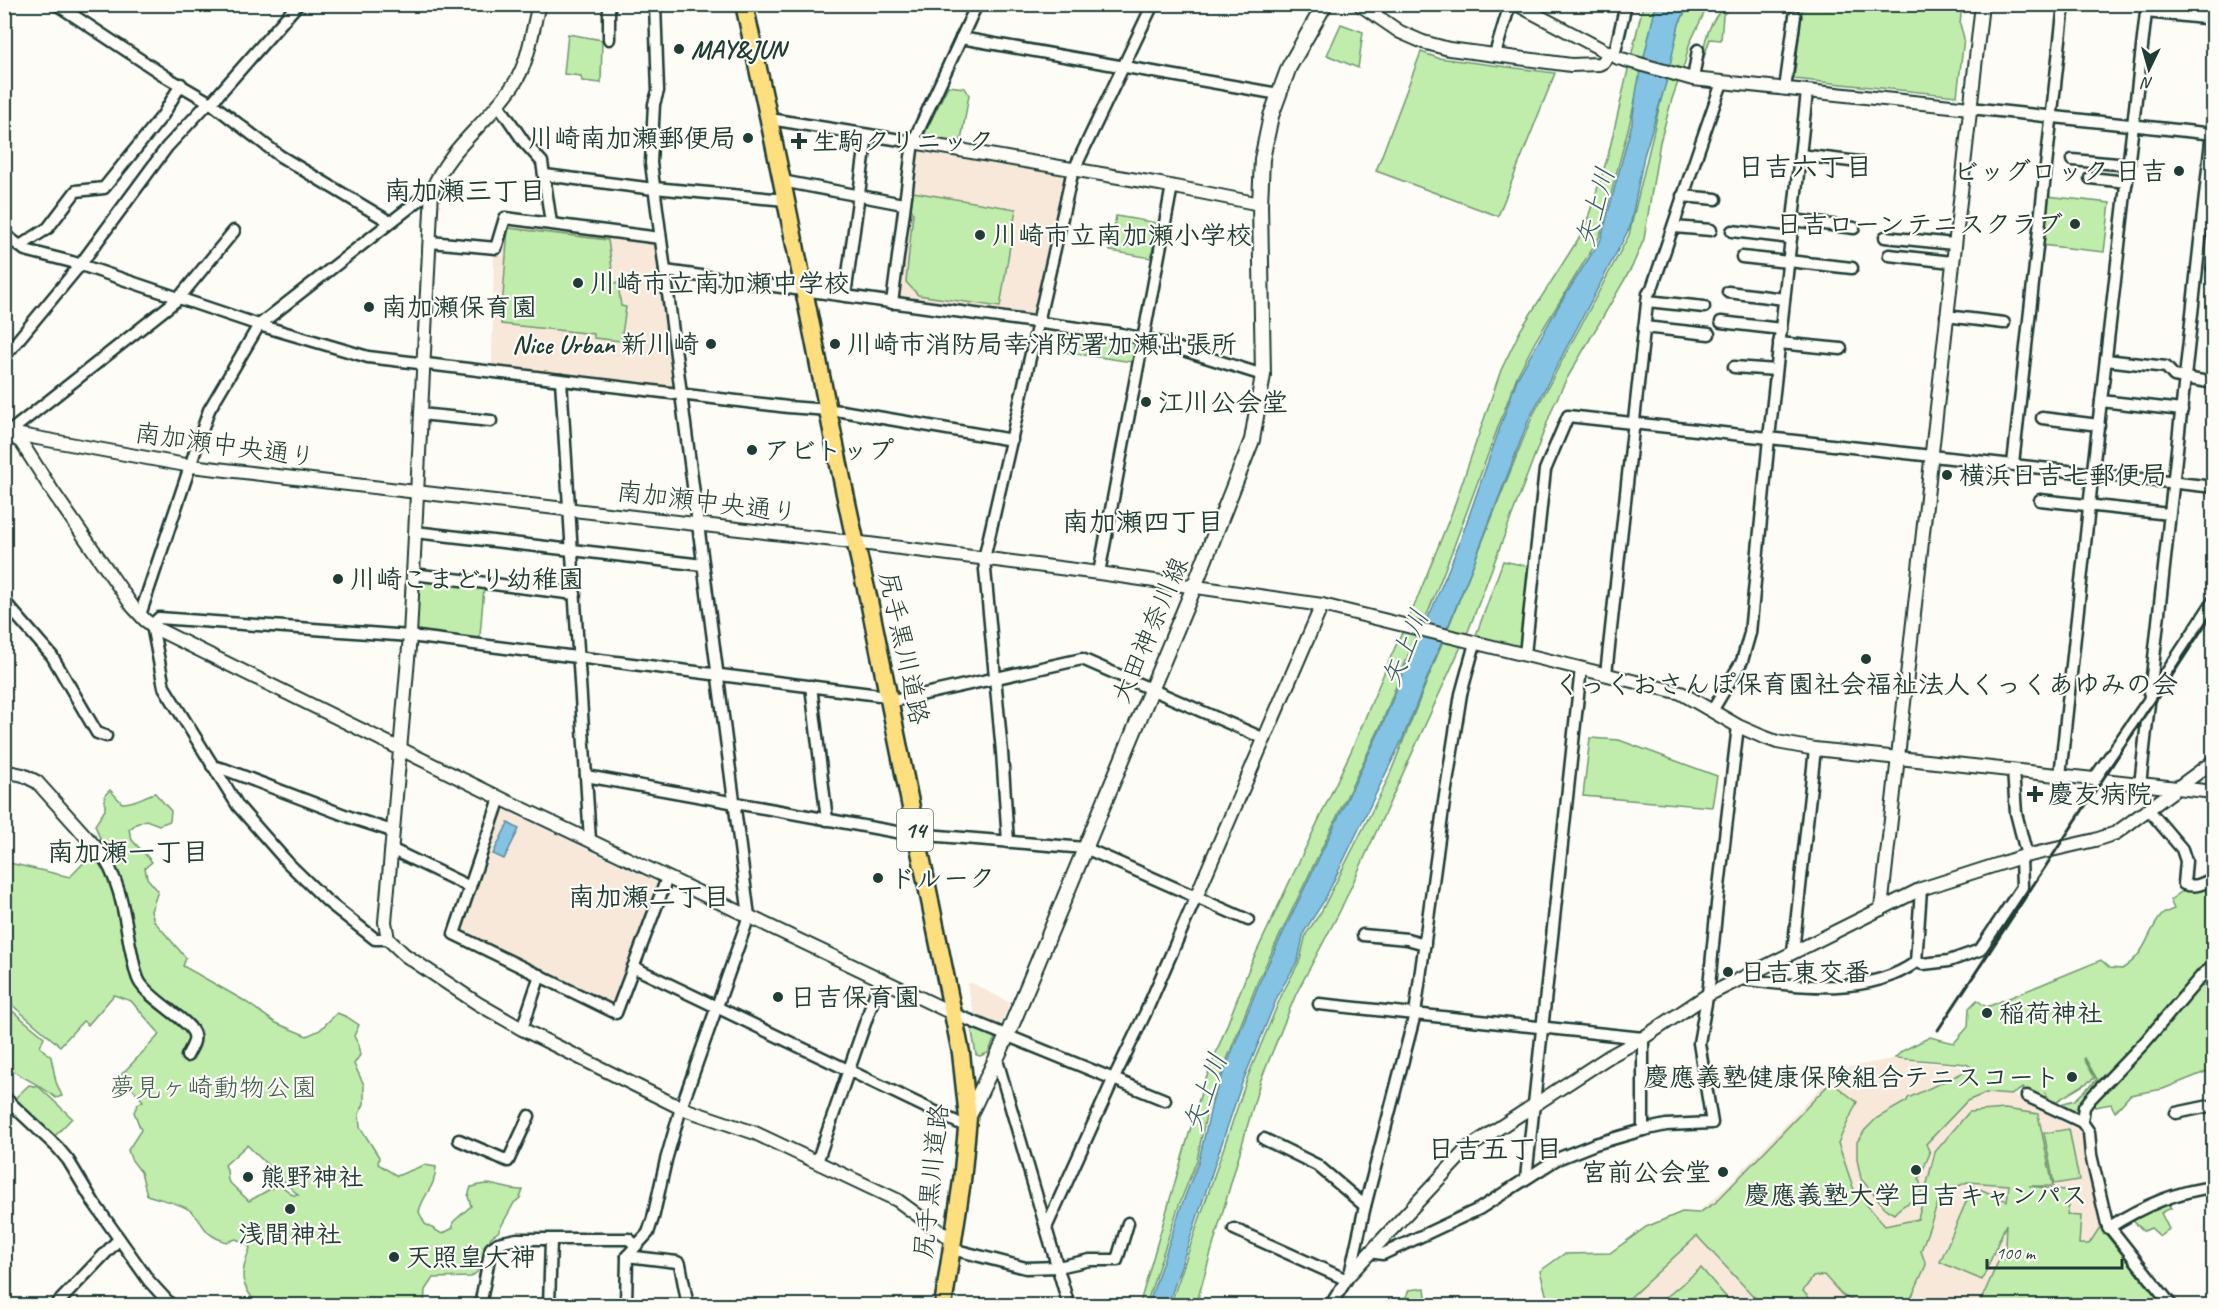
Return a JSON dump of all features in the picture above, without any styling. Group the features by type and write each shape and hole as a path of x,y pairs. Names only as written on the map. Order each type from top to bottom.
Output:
{"main road":[{"name":"尻手黒川道路","path":"744,4 770,118 961,1053 967,1122 962,1181 943,1305"},
{"name":"大田神奈川線","path":"967,1122 997,1060 1194,586 1252,440 1263,375 1260,204 1262,159 1270,116 1289,67 1324,4"}],"street":[{"path":"56,4 168,78 210,102 280,156 390,222"},
{"path":"4,357 80,265 168,147 298,4"},
{"path":"539,4 516,82 448,159 438,174 432,190 410,636 385,922 388,939 452,987 522,1029 681,1108 755,1133 897,1200 953,1245 1026,1268 1058,1267 1090,1260 1117,1260 1128,1223"},
{"path":"609,4 609,39"},
{"path":"626,1305 627,1256 648,1233 681,1108 749,916 654,189 651,152 654,104 658,91 655,4"},
{"path":"892,303 903,204 913,142 977,4"},
{"path":"1008,842 984,559 1075,169 1153,4"},
{"path":"1359,4 1400,32 1449,49 1571,65 1599,64 1615,56"},
{"path":"1495,54 1510,4"},
{"path":"1516,4 1615,56 1691,79 2212,134"},
{"path":"1615,56 1626,4"},
{"path":"1881,909 1982,4"},
{"path":"2013,465 2064,4"},
{"path":"2060,776 2147,8 2214,19"},
{"path":"1785,89 1794,16"},
{"path":"961,38 1279,94"},
{"path":"1691,79 1698,50"},
{"path":"1606,674 1648,294 1674,227 1682,196 1722,83"},
{"path":"20,246 48,228 76,191 104,188 163,115 181,84"},
{"path":"1712,711 1742,661 1750,633 1807,92"},
{"path":"498,104 524,142 542,162 551,223"},
{"path":"2140,785 2214,114"},
{"path":"770,118 1172,186 1260,204"},
{"path":"845,296 867,135"},
{"path":"1800,155 1859,162"},
{"path":"2077,158 2128,165"},
{"path":"545,175 654,189 786,200"},
{"path":"2090,178 2127,182"},
{"path":"782,181 903,204"},
{"path":"1099,573 1172,186"},
{"path":"140,615 209,410 259,325 432,190"},
{"path":"1682,196 1716,199"},
{"path":"430,242 496,248 505,218 660,238"},
{"path":"1793,220 1855,227"},
{"path":"1674,227 1711,230"},
{"path":"234,231 178,298 6,434 21,442 53,492 140,615 152,626 400,749 880,980 954,1014 1165,1100"},
{"path":"1732,231 1791,238"},
{"path":"4,234 25,250 80,265 259,325 369,357 842,411 1012,440"},
{"path":"1885,237 1954,244"},
{"path":"1888,255 1952,262"},
{"path":"1742,257 1853,268"},
{"path":"665,271 1142,339 1263,375"},
{"path":"1728,292 1784,298"},
{"path":"1647,301 1704,307"},
{"path":"1946,316 1999,320"},
{"path":"1721,322 1781,329"},
{"path":"1644,327 1709,334"},
{"path":"1779,343 1834,350"},
{"path":"2106,360 2166,367 2174,376 2214,382"},
{"path":"1734,367 1776,370"},
{"path":"561,380 590,840"},
{"path":"2101,401 2182,410"},
{"path":"420,414 491,421"},
{"path":"1525,654 1545,470 1568,416 2214,487"},
{"path":"2047,422 2099,425"},
{"name":"南加瀬中央通り","path":"6,434 191,466 855,543 1099,573 1322,605 1403,623 1470,642 1681,693 1738,726 1777,742 1815,749 2214,792"},
{"path":"2040,500 2169,514"},
{"path":"415,532 703,565"},
{"path":"413,574 575,594"},
{"path":"2094,779 2214,600"},
{"path":"4,601 52,656 97,733 106,736"},
{"path":"1047,1228 1145,1014 1322,605"},
{"path":"152,626 159,618 410,636 811,686 888,699 995,679 1082,659 1264,739"},
{"path":"152,626 164,687 212,766 249,820 327,901 375,939 388,939"},
{"path":"1347,1277 1415,1014 1444,802 1470,642"},
{"path":"1526,1178 1581,668"},
{"path":"811,686 827,820"},
{"path":"1370,1252 1383,1254 1479,1209 1557,1158 1643,1130 1666,1125 1713,1123 1699,1042 1709,986 1738,726"},
{"path":"1793,952 1815,749"},
{"path":"1330,1305 1347,1277 1468,1148 1706,996 1921,889 2024,857 2105,837 2116,832 2214,761"},
{"path":"212,766 392,831"},
{"path":"1740,979 1800,987 1882,979 1917,962 1923,964 1949,961 1980,950 2022,887 2024,857 2016,813 2013,770"},
{"path":"4,771 23,775 37,782 99,851 112,870 138,980 151,996 190,1026 195,1034 186,1056"},
{"path":"586,777 891,832 1085,848 1248,920"},
{"path":"500,798 454,934 616,1012 668,878"},
{"path":"2148,809 2182,849 2186,861 2184,884 2192,887 2199,886 2214,878"},
{"path":"391,849 470,887"},
{"path":"1917,962 1921,889"},
{"path":"1363,935 1407,939 1425,944"},
{"path":"2082,1122 2085,1105 2145,1042 2203,974 2214,966"},
{"path":"633,967 849,1070 967,1122"},
{"path":"522,1029 540,975"},
{"path":"817,1162 880,980"},
{"path":"1319,1004 1643,1038"},
{"path":"1643,1038 1643,1130"},
{"path":"997,1060 1069,1305"},
{"path":"2027,1096 2082,1122 2089,1132 2091,1155 2108,1228 2172,1305"},
{"path":"4,1097 63,1154 149,1281 172,1305"},
{"path":"2176,1113 2214,1105"},
{"path":"459,1140 508,1161 530,1116"},
{"path":"1264,1139 1317,1165 1365,1206"},
{"path":"2108,1228 2124,1218 2186,1192 2214,1187"},
{"path":"1234,1229 1347,1277"},
{"path":"55,1305 119,1239"},
{"path":"480,1305 491,1248 498,1243 517,1239 628,1239 635,1245"},
{"path":"549,1305 551,1240"},
{"path":"627,1256 680,1264 688,1305"}],"shaded area":[{"name":"川崎市立南加瀬小学校","path":"919,151 1066,176 1035,318 899,299"},
{"name":"川崎市立南加瀬中学校","path":"512,226 656,243 675,388 492,367 494,255 503,256 505,235"},
{"path":"506,810 656,882 657,888 615,1003 611,1004 465,934 463,928 503,812"},
{"path":"972,983 1010,1003 1000,1026 974,1014 967,984"},
{"name":"慶應義塾大学 日吉キャンパス","path":"1891,1059 1959,1066 2082,1132 2095,1203 2103,1228 2164,1305 1584,1306 1635,1271 1730,1183 1821,1087 1819,1073"}],"green space":[{"path":"1643,5 1656,5 1631,118 1600,236 1536,340 1517,376 1454,546 1381,725 1258,981 1207,1110 1197,1160 1179,1205 1146,1305 1139,1306 1202,1089 1250,966 1352,749 1411,614 1452,512 1501,370 1521,329 1584,230 1608,156"},
{"path":"1689,5 1708,5 1689,45 1660,142 1644,239 1632,267 1566,380 1553,407 1469,629 1340,911 1296,994 1260,1082 1196,1305 1170,1306 1248,1076 1282,994 1300,960 1306,934 1321,912 1388,779 1532,417 1629,235 1679,24"},
{"path":"1725,5 1732,5 1723,15 1721,40 1710,39 1702,63 1708,32"},
{"path":"1803,5 1962,5 1960,24 1964,38 1957,96 1794,79"},
{"path":"1341,24 1363,32 1358,68 1327,55"},
{"path":"568,34 602,40 601,83 582,81 581,76 564,74"},
{"path":"1421,52 1438,58 1555,73 1498,216 1376,171"},
{"path":"948,86 965,88 969,95 961,141 952,146 922,139"},
{"path":"913,192 1016,209 1000,307 918,295 906,282"},
{"name":"日吉ローンテニスクラブ","path":"2046,196 2110,203 2104,252 2041,245"},
{"path":"1116,216 1158,223 1151,258 1110,251"},
{"path":"508,228 608,240 614,283 618,283 621,306 626,307 621,341 594,338 594,334 501,324"},
{"path":"1068,333 1135,343 1132,362 1065,352"},
{"path":"1503,561 1532,567 1524,649 1475,638"},
{"path":"418,582 484,587 478,640 415,630"},
{"path":"1590,738 1619,740 1717,776 1712,807 1583,796"},
{"name":"夢見ヶ崎動物公園","path":"110,790 122,803 155,793 171,811 170,821 159,825 146,820 129,830 132,840 152,862 145,868 147,878 158,891 151,911 154,921 186,958 183,966 243,1000 276,1023 307,1036 320,1030 337,1013 359,1025 354,1036 360,1055 354,1064 364,1085 364,1104 359,1114 360,1127 379,1157 378,1164 397,1176 424,1165 436,1167 433,1181 419,1212 425,1224 442,1234 453,1228 453,1222 471,1206 468,1196 471,1187 487,1184 523,1190 498,1232 491,1237 477,1272 471,1277 433,1278 425,1290 424,1305 258,1305 244,1285 244,1265 250,1248 245,1243 236,1239 227,1242 218,1239 207,1231 188,1209 147,1195 141,1172 131,1159 128,1150 141,1130 134,1112 138,1104 143,1101 121,1075 160,1034 131,1001 114,995 88,1025 83,1021 60,1046 5,999 5,862 70,877 102,844 95,825 105,810 105,795","holes":["247,1145 298,1195 293,1195 279,1184 249,1201 228,1181 225,1165"]},
{"path":"2205,889 2212,914 2213,959 2200,969 2205,973 2213,972 2213,1069 2163,1089 2130,1095 2115,1112 2111,1104 2095,1107 2087,1096 2072,1117 2052,1106 2075,1100 2097,1079 2085,1058 2095,1078 2052,1104 2045,1092 2049,1103 2028,1093 2023,1088 2011,1095 1986,1093 1967,1101 1926,1144 1930,1153 1919,1179 1922,1191 1894,1214 1887,1210 1861,1179 1857,1159 1857,1142 1877,1118 1907,1101 1908,1098 1973,1068 1966,1064 1895,1058 1902,1051 1930,1037 1954,1043 1968,1027 1969,1008 1977,1000 1986,1007 2101,960 2110,968 2122,969 2142,950 2161,916 2174,909 2170,900 2184,890 2195,892"},
{"path":"4,1004 44,1037 40,1047 51,1057 56,1082 62,1096 56,1098 5,1066"},
{"path":"971,1026 996,1036 988,1053 976,1055"},
{"name":"慶應義塾大学 日吉キャンパス","path":"1831,1082 1857,1102 1838,1143 1854,1190 1885,1226 1918,1219 1935,1152 1969,1112 2005,1109 2038,1114 2053,1186 2029,1186 2072,1191 2067,1215 2081,1216 2079,1244 2089,1244 2100,1227 2163,1305 1979,1305 2005,1246 2006,1224 1982,1280 1940,1262 1973,1186 2007,1201 2009,1185 1967,1182 1941,1194 1921,1251 1926,1265 1908,1305 1860,1305 1842,1295 1824,1275 1813,1277 1803,1291 1815,1305 1753,1305 1757,1300 1697,1236 1622,1305 1541,1305 1547,1298 1540,1271 1564,1254 1610,1253 1646,1227 1682,1212 1699,1213 1715,1203"},
{"path":"29,1085 39,1087 72,1118 53,1138 13,1100"},
{"name":"慶應義塾健康保険組合テニスコート","path":"2069,1129 2079,1180 2054,1184 2044,1133"},
{"path":"2169,1204 2171,1208 2161,1213 2169,1229 2160,1236 2151,1228 2144,1231 2132,1220 2149,1211"},
{"path":"1701,1268 1733,1305 1657,1305"},
{"path":"1425,1288 1427,1305 1379,1305 1406,1297 1409,1290"}],"water":[{"name":"矢上川","path":"1656,5 1688,5 1679,24 1666,83 1644,156 1630,227 1529,419 1402,740 1324,901 1304,932 1298,960 1279,993 1241,1086 1168,1305 1148,1306 1199,1160 1213,1099 1260,981 1382,726 1416,640 1432,609 1459,544 1517,379 1561,302 1601,239 1632,123 1637,87"},
{"path":"508,823 519,829 504,859 493,854"}],"railway":[{"path":"1938,1030 2214,610"}],"place":[{"name":"MAY&JUN","path":"679,49"},
{"name":"川崎南加瀬郵便局","path":"748,138"},
{"name":"生駒クリニック","path":"799,141"},
{"name":"ビッグロック 日吉","path":"2179,171"},
{"name":"日吉ローンテニスクラブ","path":"2075,224"},
{"name":"川崎市立南加瀬小学校","path":"980,235"},
{"name":"川崎市立南加瀬中学校","path":"578,283"},
{"name":"南加瀬保育園","path":"369,307"},
{"name":"Nice Urban 新川崎","path":"711,344"},
{"name":"川崎市消防局幸消防署加瀬出張所","path":"835,344"},
{"name":"江川公会堂","path":"1146,402"},
{"name":"アビトップ","path":"752,450"},
{"name":"横浜日吉七郵便局","path":"1947,475"},
{"name":"川崎こまどり幼稚園","path":"338,579"},
{"name":"くっくおさんぽ保育園社会福祉法人くっくあゆみの会","path":"1866,659"},
{"name":"慶友病院","path":"2035,794"},
{"name":"ドルーク","path":"878,878"},
{"name":"日吉東交番","path":"1728,972"},
{"name":"日吉保育園","path":"778,997"},
{"name":"稲荷神社","path":"1987,1013"},
{"name":"慶應義塾健康保険組合テニスコート","path":"2072,1077"},
{"name":"慶應義塾大学 日吉キャンパス","path":"1916,1170"},
{"name":"宮前公会堂","path":"1723,1172"},
{"name":"熊野神社","path":"248,1177"},
{"name":"浅間神社","path":"290,1209"},
{"name":"天照皇大神","path":"394,1257"}],"district":[{"name":"日吉六丁目","path":"1805,167"},
{"name":"南加瀬三丁目","path":"465,191"},
{"name":"南加瀬四丁目","path":"1143,522"},
{"name":"南加瀬一丁目","path":"128,852"},
{"name":"南加瀬二丁目","path":"649,897"},
{"name":"日吉五丁目","path":"1495,1149"}]}
